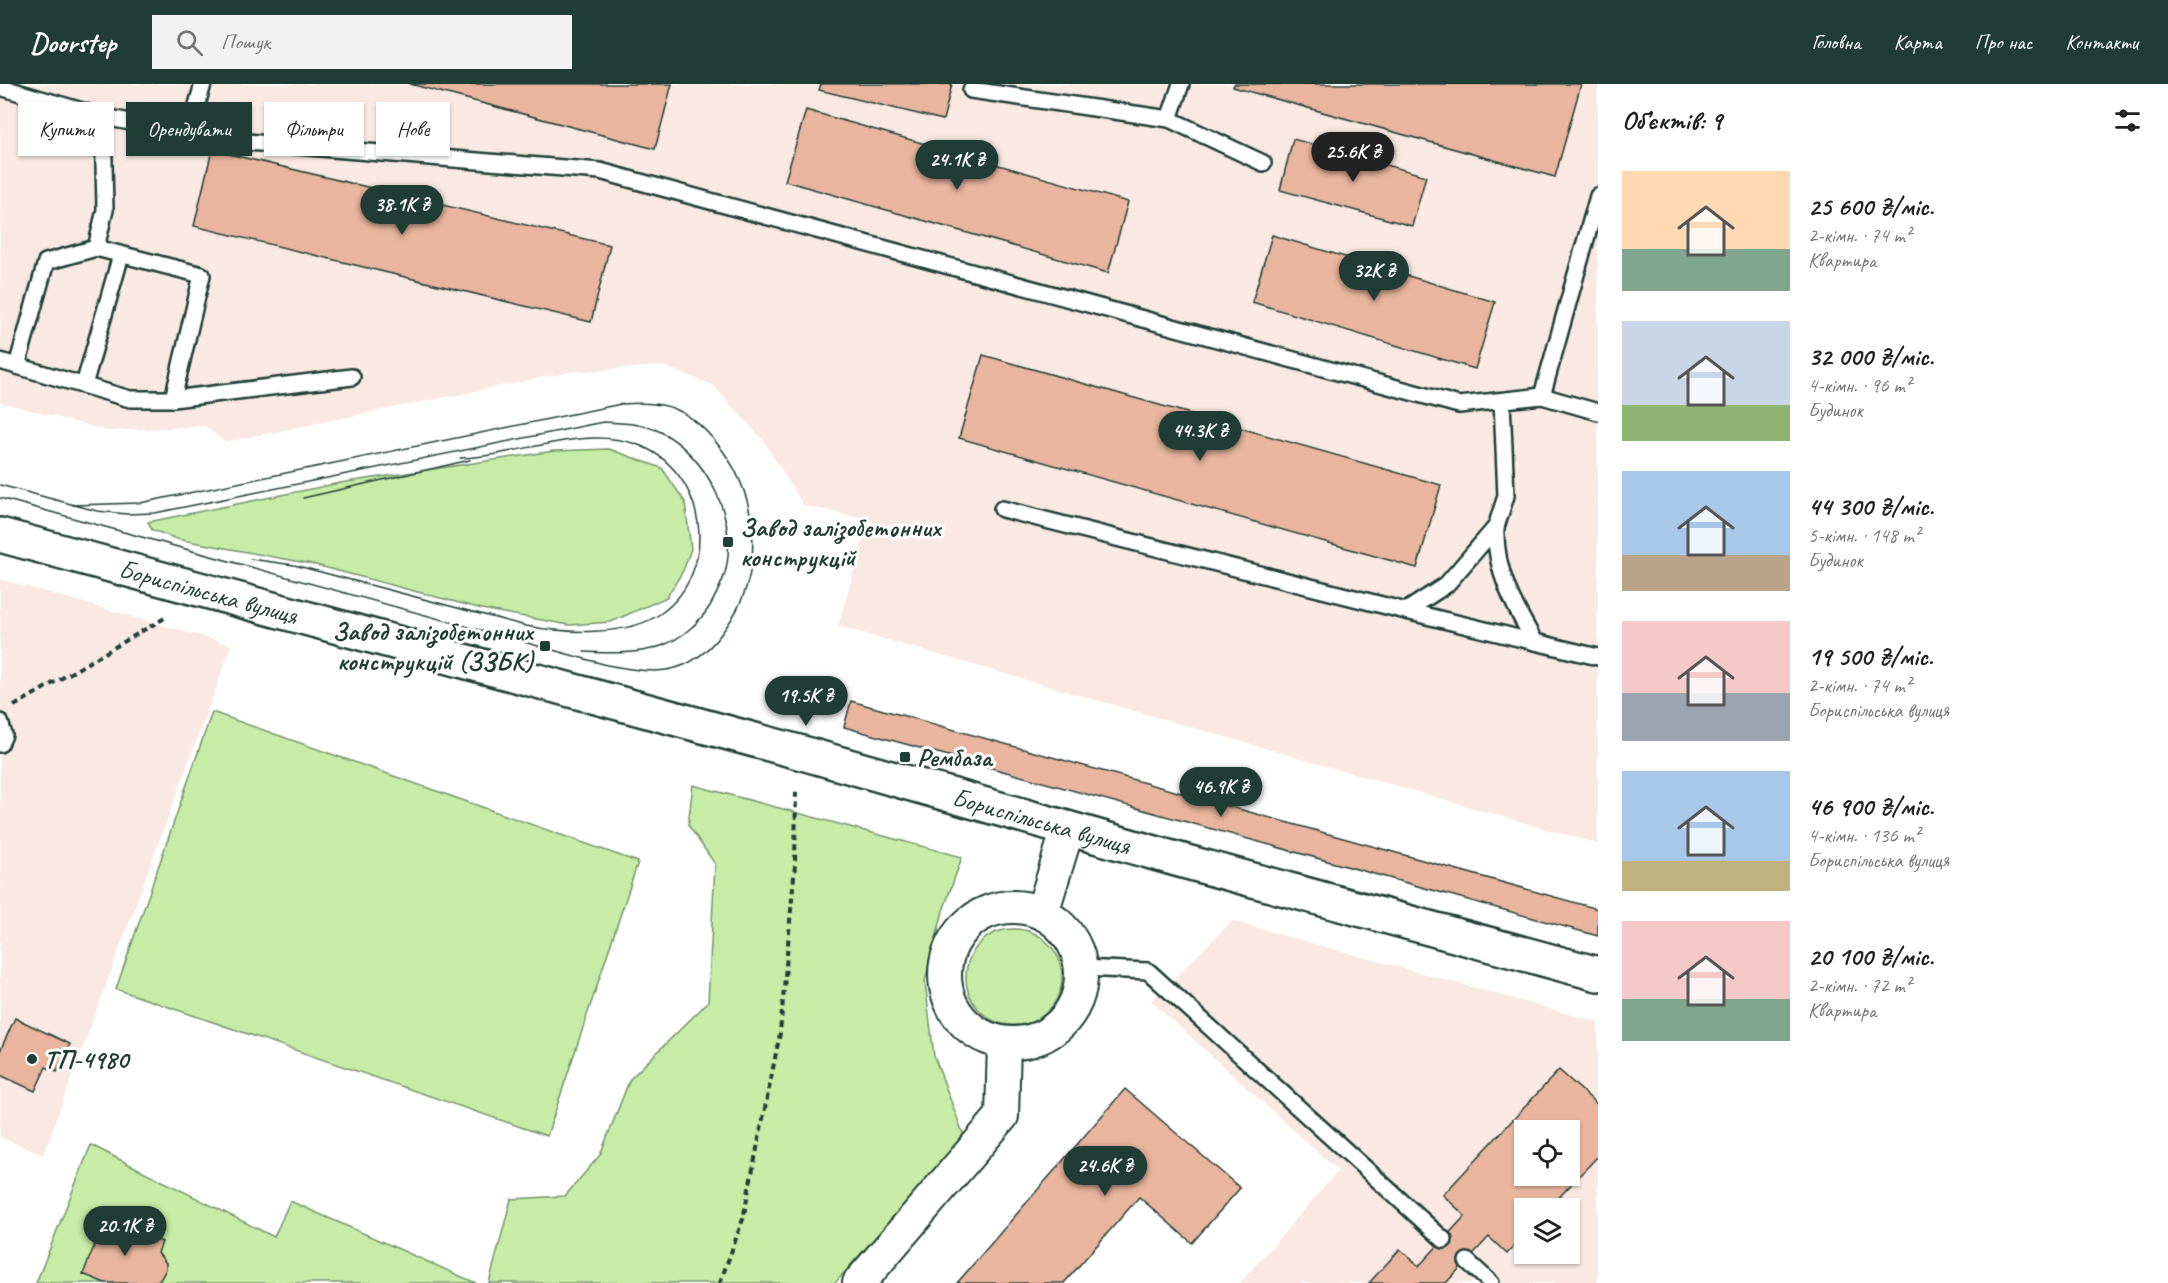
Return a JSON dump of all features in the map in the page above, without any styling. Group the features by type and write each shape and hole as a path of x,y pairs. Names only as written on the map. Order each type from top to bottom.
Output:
{"main road":[{"name":"Бориспільська вулиця","path":"0,535 807,754 1598,974"}],"street":[{"path":"1042,913 1068,828"},
{"path":"1006,907 1025,908 1042,913 1057,922 1069,935 1082,968 1077,1002 1067,1017 1055,1030 1039,1039 1022,1043 1004,1043 987,1039 971,1030 959,1017 950,1002 945,985 945,967 958,933 988,911 1006,907"},
{"path":"859,1283 1002,1116 1004,1043"}],"lane":[{"path":"197,102 202,84"},
{"path":"1169,119 1181,84"},
{"path":"0,87 52,102"},
{"path":"971,90 1169,119 1263,163"},
{"path":"252,142 600,171 1459,405 1542,396 1598,412"},
{"path":"96,248 105,210 104,156"},
{"path":"1542,396 1598,196"},
{"path":"17,366 46,262 96,248 202,275 173,399"},
{"path":"84,385 120,255"},
{"path":"0,361 130,399 173,399 352,377"},
{"path":"1502,401 1506,496 1496,527 1495,544 1510,599 1535,642"},
{"path":"1002,509 1598,657"},
{"path":"1407,611 1446,585 1496,527"},
{"path":"0,722 4,735 0,744"},
{"path":"1082,968 1148,971 1444,1240"},
{"path":"1467,1261 1491,1283"}],"path":[{"path":"10,708 168,616"},
{"path":"720,1283 743,1219 780,1033 795,865 796,790"}],"shaded area":[{"path":"0,84 1598,84 1598,844 838,626 868,520 803,505 763,440 713,385 663,366 570,372 225,442 205,426 108,431 0,402"},
{"path":"0,579 232,645 43,1155 0,1137"},
{"path":"1232,921 1598,1022 1598,1283 1240,1283 1338,1171 1151,1001"}],"green space":[{"path":"609,449 662,468 685,502 691,549 683,571 667,597 611,622 569,625 482,609 312,564 177,539 152,530 148,522 340,483 554,451"},
{"path":"212,712 638,862 547,1136 116,989"},
{"path":"693,785 962,857 943,911 925,981 934,1056 964,1136 835,1283 489,1283 511,1199 565,1196 600,1155 630,1079 708,1002 715,864 688,825"},
{"path":"1014,929 1032,932 1048,943 1059,959 1062,977 1059,995 1048,1011 1032,1022 1014,1025 996,1022 980,1011 969,995 966,977 969,959 980,943 996,932"},
{"path":"91,1145 274,1237 290,1201 476,1283 36,1283"}],"building":[{"path":"410,84 672,84 655,149"},
{"path":"821,84 952,84 943,120 819,90"},
{"path":"1234,84 1581,84 1555,177 1233,87"},
{"path":"806,110 1128,202 1108,273 785,181"},
{"path":"1293,139 1426,176 1412,226 1280,190"},
{"path":"211,156 237,156 610,245 591,322 194,226"},
{"path":"1272,235 1495,302 1475,369 1252,302"},
{"path":"983,355 1441,485 1417,568 959,438"},
{"path":"851,701 1598,909 1598,936 844,727"},
{"name":"ТП-4980","path":"15,1018 70,1044 57,1072 46,1067 35,1091 0,1075 0,1051"},
{"path":"1559,1070 1598,1105 1598,1156 1580,1175 1580,1120 1514,1120 1514,1186 1570,1186 1558,1198 1514,1198 1514,1246 1507,1254 1489,1237 1446,1283 1369,1283 1400,1249 1419,1266 1465,1216 1443,1195"},
{"path":"1125,1089 1240,1188 1192,1243 1139,1197 1064,1283 957,1283"},
{"path":"105,1219 162,1242 158,1253 166,1263 166,1269 160,1280 146,1283 105,1283 83,1274"}],"tram line":[{"path":"0,498 607,665 646,671 675,668 696,659 724,630 737,609 746,587 753,540 751,517 745,494 736,472 723,451 708,433 682,412 669,407 642,403 621,404 140,503 73,505"},
{"path":"0,485 97,511 127,514 155,513 603,422 647,427 661,432 678,443 693,457 716,492 728,532 725,573 717,594 706,612 689,630 676,639 642,651 584,652"},
{"path":"250,559 294,565 526,626 558,630 595,631 630,627 660,614 680,595 692,573 698,548 698,522 691,497 678,475 660,457 636,444 614,439 592,438 460,458"},
{"path":"303,498 470,460"}],"place":[{"name":"Завод залізобетонних конструкцій","path":"728,542"},
{"name":"Завод залізобетонних конструкцій (ЗЗБК)","path":"545,646"},
{"name":"Рембаза","path":"905,757"},
{"name":"ТП-4980","path":"32,1059"}]}
